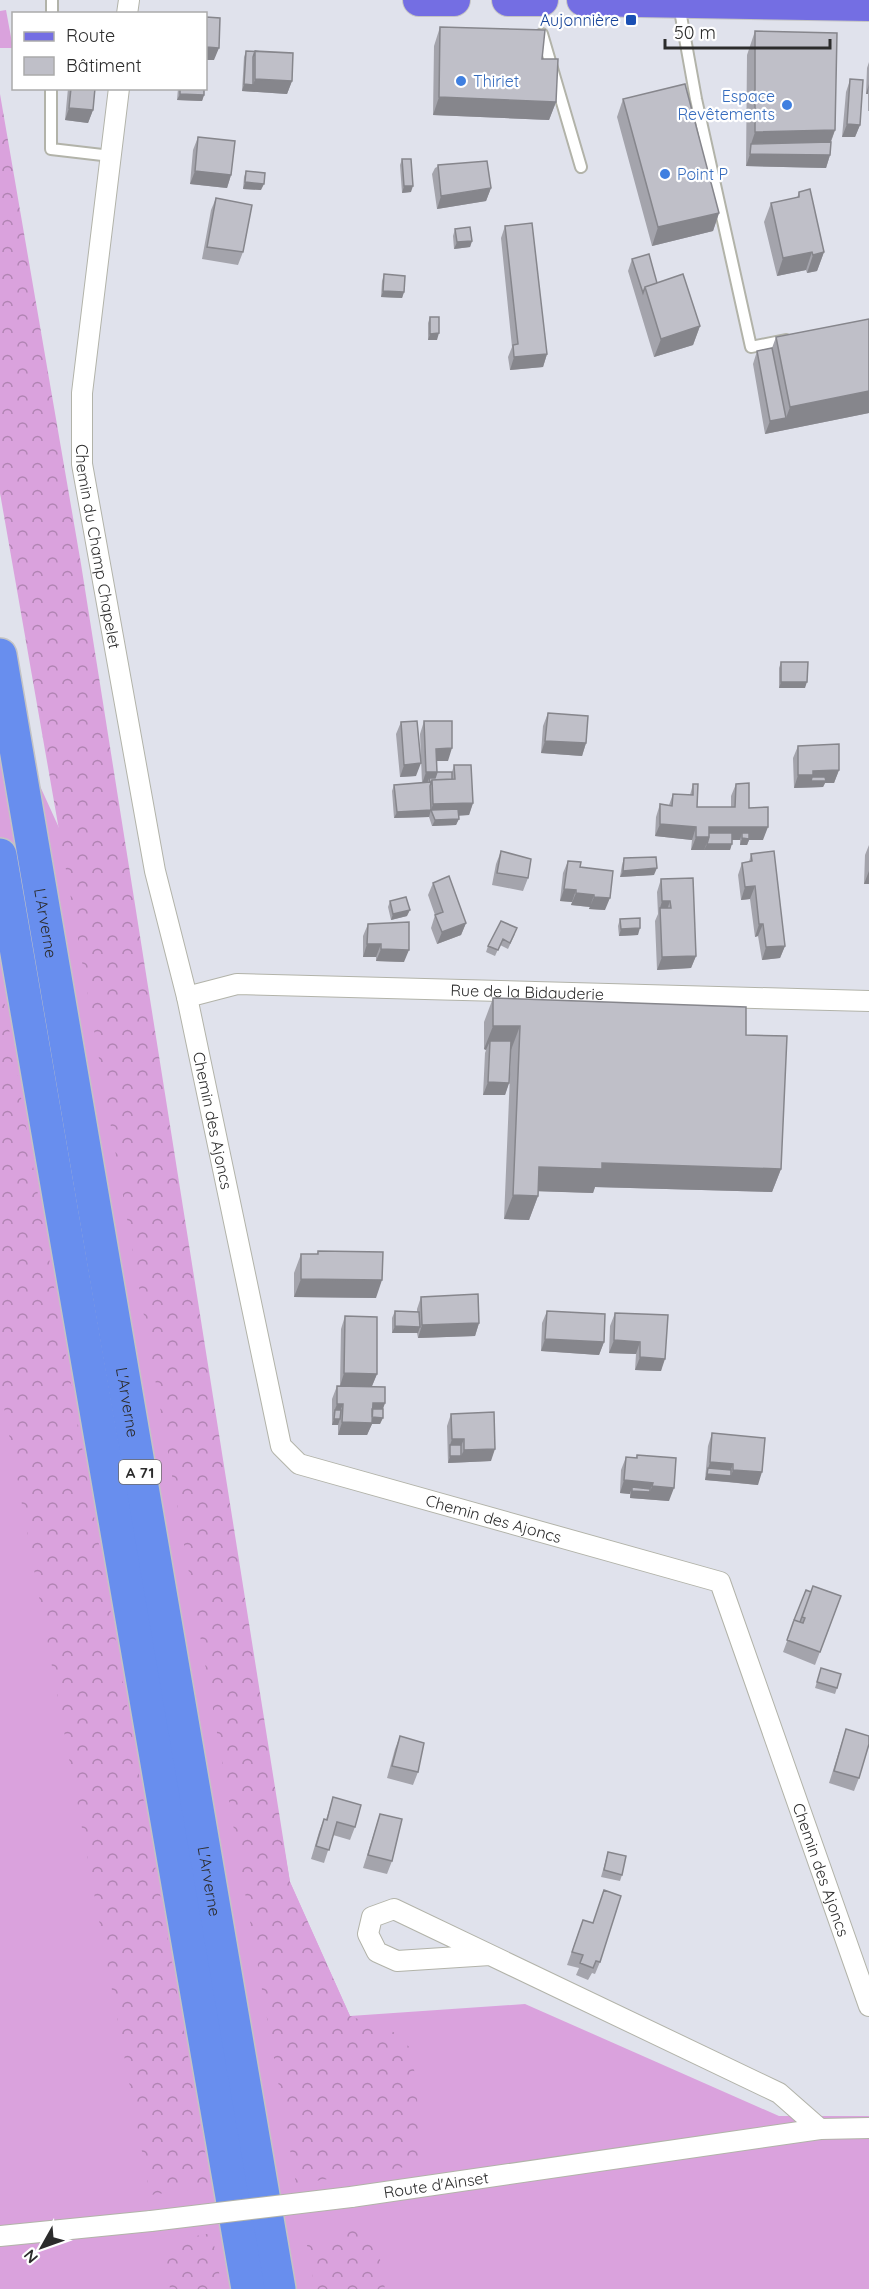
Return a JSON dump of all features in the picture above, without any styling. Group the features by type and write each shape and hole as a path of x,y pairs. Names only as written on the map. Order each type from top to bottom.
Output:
{"highway":[{"name":"L'Arverne","path":"0,655 279,2289"},
{"name":"L'Arverne","path":"0,855 248,2289"}],"main road":[{"path":"419,0 454,0"},
{"path":"508,0 542,0"},
{"path":"583,0 807,2 869,5"}],"street":[{"name":"Chemin du Champ Chapelet","path":"119,90 82,393 82,464 155,871 187,998"},
{"name":"Rue de la Bidauderie","path":"187,998 237,984 869,1002"},
{"name":"Chemin des Ajoncs","path":"187,998 280,1446 299,1464 720,1582 869,2006"},
{"path":"490,1955 397,1961 377,1952 368,1934 372,1917 394,1909 779,2093 820,2129"},
{"name":"Route d'Ainset","path":"0,2236 351,2197 820,2129 869,2128"}],"lane":[{"path":"678,1 696,99 751,347 794,339"},
{"path":"542,34 581,167"},
{"path":"51,90 51,149 111,156"}],"green space":[{"path":"6,10 12,48 0,48 0,11"},
{"path":"0,94 81,564 290,1882 350,2016 396,2033 412,2050 424,2164 296,2184 0,493"},
{"path":"0,698 135,995 290,1882 350,2016 525,2004 779,2116 869,2116 869,2289 0,2289"},
{"path":"0,977 211,2187 150,2195 0,1386"},
{"path":"374,2223 385,2289 315,2289 307,2245"},
{"path":"212,2233 222,2289 170,2289 164,2242"}],"building":[{"path":"207,17 220,18 219,48 207,47"},
{"path":"440,27 545,30 542,59 558,59 556,102 439,97"},
{"name":"Espace Revêtements","path":"755,31 837,33 835,130 755,132"},
{"path":"246,51 255,51 253,85 244,84"},
{"path":"255,51 293,53 292,81 255,79"},
{"path":"850,79 863,80 860,125 847,124"},
{"name":"Point P","path":"685,84 719,213 658,227 623,99"},
{"path":"71,90 95,90 93,110 69,108"},
{"path":"180,90 204,90 204,95 180,94"},
{"path":"198,137 235,141 231,175 195,171"},
{"path":"831,142 830,155 750,154 751,144"},
{"path":"402,159 411,159 413,186 404,186"},
{"path":"487,161 491,188 441,196 438,165"},
{"path":"246,171 265,173 264,184 245,182"},
{"path":"810,189 824,252 783,258 771,203 799,197 799,192"},
{"path":"216,198 252,205 243,252 207,247"},
{"path":"532,223 547,354 514,357 513,345 518,344 505,226"},
{"path":"470,227 472,241 457,242 455,229"},
{"path":"649,254 657,283 645,287 643,293 632,259"},
{"path":"384,274 405,276 404,292 383,291"},
{"path":"683,274 700,326 661,339 645,287"},
{"path":"430,317 439,317 439,333 430,334"},
{"path":"869,319 869,391 790,407 776,337"},
{"path":"772,348 786,418 770,421 757,351"},
{"path":"781,662 808,662 807,682 781,682"},
{"path":"548,713 588,716 586,743 545,741"},
{"path":"417,721 421,763 404,765 401,722"},
{"path":"424,721 452,721 452,748 436,749 437,772 426,772"},
{"path":"839,744 839,770 813,771 813,775 798,775 798,746"},
{"path":"454,765 471,765 473,803 433,804 432,780 455,779"},
{"path":"437,772 452,772 452,779 432,780 431,810 397,812 394,785 430,782 429,778 435,778"},
{"path":"812,777 825,777 826,781 811,781"},
{"path":"749,783 749,808 768,807 768,827 709,827 709,837 696,837 696,827 660,824 660,804 672,806 673,794 693,795 693,784 698,784 697,807 735,807 736,784"},
{"path":"458,809 459,819 435,820 431,810"},
{"path":"709,833 732,833 732,844 707,844"},
{"path":"742,833 749,833 749,839 742,838"},
{"path":"501,851 531,859 528,878 497,873"},
{"path":"774,851 785,946 766,947 763,924 759,924 755,886 745,887 742,863 752,861 751,854"},
{"path":"656,857 657,868 623,871 624,858"},
{"path":"568,861 581,862 580,867 613,871 610,898 594,897 594,895 576,893 576,890 564,889"},
{"path":"449,876 466,923 442,932 435,915 443,912 433,883"},
{"path":"693,878 696,956 662,957 660,908 671,908 670,901 662,901 661,879"},
{"path":"406,897 410,910 393,914 390,901"},
{"path":"640,918 640,928 621,929 620,919"},
{"path":"501,921 517,928 510,943 503,939 498,950 488,946"},
{"path":"409,922 409,950 381,949 381,944 367,944 368,924"},
{"path":"493,998 746,1007 746,1035 787,1036 781,1169 602,1163 602,1169 539,1167 538,1196 513,1195 520,1026 493,1026"},
{"path":"490,1041 511,1041 509,1083 488,1082"},
{"path":"318,1251 383,1252 382,1280 301,1279 301,1254 318,1254"},
{"path":"478,1294 479,1323 422,1325 421,1297"},
{"path":"395,1311 419,1312 420,1327 395,1326"},
{"path":"547,1311 605,1314 604,1342 545,1339"},
{"path":"615,1313 668,1315 665,1359 640,1357 640,1342 614,1340"},
{"path":"345,1316 377,1317 377,1374 344,1373"},
{"path":"337,1386 385,1387 385,1403 373,1403 372,1423 342,1422 343,1404 337,1404"},
{"path":"372,1409 383,1409 383,1418 372,1417"},
{"path":"335,1410 341,1410 340,1419 334,1419"},
{"path":"494,1412 495,1449 464,1450 464,1439 452,1439 451,1414"},
{"path":"712,1433 765,1438 762,1472 733,1470 733,1464 710,1462"},
{"path":"450,1445 461,1445 461,1456 450,1456"},
{"path":"637,1455 676,1458 674,1488 624,1480 626,1457 637,1458"},
{"path":"708,1468 731,1470 731,1476 707,1474"},
{"path":"632,1487 650,1489 650,1492 632,1491"},
{"path":"813,1586 841,1596 820,1652 787,1640 794,1620 803,1623 805,1618 802,1617"},
{"path":"806,1590 811,1592 800,1622 794,1620"},
{"path":"821,1668 841,1674 837,1688 817,1682"},
{"path":"846,1729 869,1736 869,1744 859,1778 834,1771"},
{"path":"400,1736 424,1743 418,1772 392,1766"},
{"path":"333,1797 361,1805 355,1827 337,1822 329,1850 316,1846 324,1819 327,1820"},
{"path":"380,1814 402,1819 392,1861 368,1855"},
{"path":"608,1852 626,1856 622,1875 604,1870"},
{"path":"604,1890 621,1896 600,1962 596,1961 593,1968 580,1963 583,1955 572,1952 583,1920 593,1923"}],"place":[{"name":"Aujonnière","path":"631,20"},
{"name":"Thiriet","path":"461,81"},
{"name":"Espace Revêtements","path":"787,105"},
{"name":"Point P","path":"665,174"}]}
